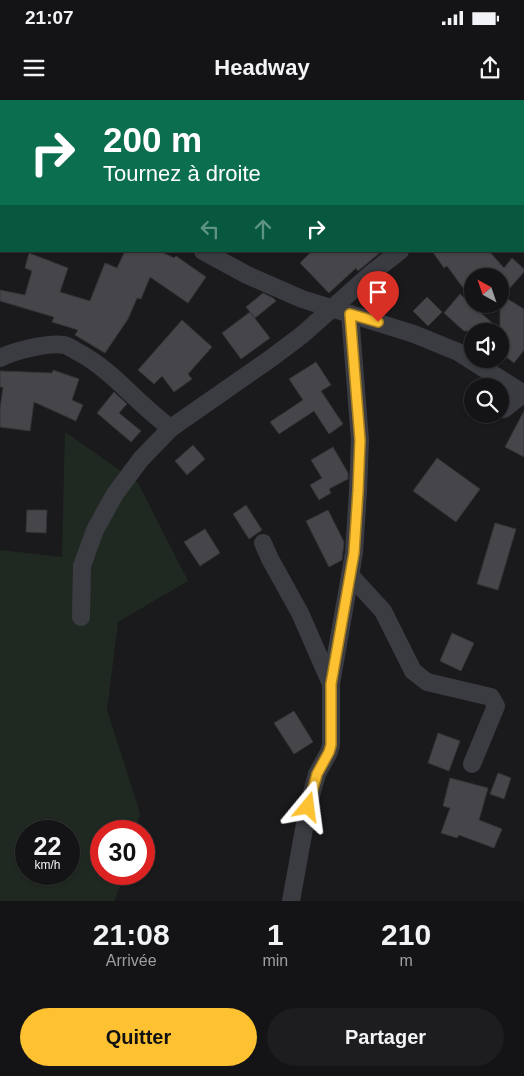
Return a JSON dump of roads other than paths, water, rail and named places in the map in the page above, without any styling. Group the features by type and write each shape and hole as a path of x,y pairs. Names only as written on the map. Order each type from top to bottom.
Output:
{"street":[{"path":"205,252 247,275 302,299 414,334 458,352 524,394 509,405"},
{"path":"81,617 82,566 94,530 115,494 141,459 171,428 270,359 399,252"},
{"path":"291,901 308,807 317,774 331,745 331,684 354,553 360,440 350,314"},
{"path":"0,358 34,347 64,345 92,360 156,418 171,428"},
{"path":"263,543 300,613 331,684"},
{"path":"350,575 383,611 413,671 427,682 491,697 496,706 472,764"}]}
